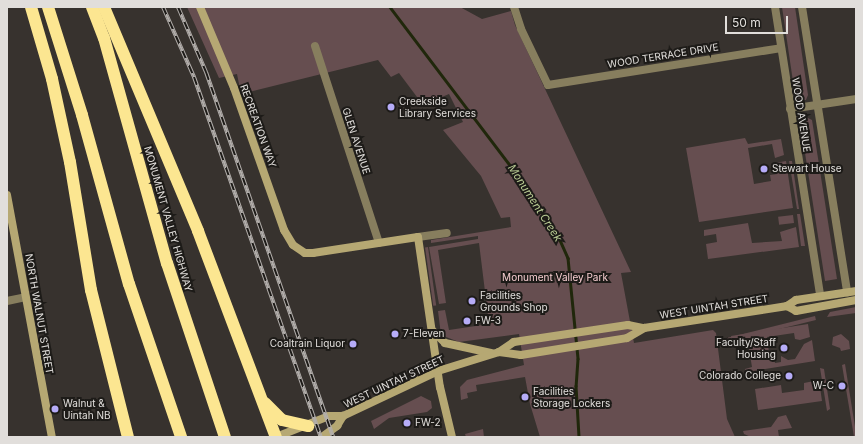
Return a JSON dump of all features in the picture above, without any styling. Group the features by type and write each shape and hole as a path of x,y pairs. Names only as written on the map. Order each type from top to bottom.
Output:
{"highway":[{"path":"31,7 52,79 69,154 91,290 128,437"},
{"path":"48,7 82,115 129,284 181,437"},
{"name":"MONUMENT VALLEY HIGHWAY","path":"92,7 104,38 167,263 225,437"},
{"path":"104,7 198,230 276,437"},
{"path":"262,400 282,420 308,426"},
{"path":"118,437 121,413"}],"main road":[{"name":"RECREATION WAY","path":"200,7 234,88 284,230 299,250 313,253 378,243"},
{"name":"NORTH WALNUT STREET","path":"7,195 52,437"},
{"path":"378,243 418,237 438,371 452,437"},
{"name":"WEST UINTAH STREET","path":"276,437 308,426 329,416 343,416 438,371 496,353 518,341 615,326 632,325 644,328 787,306 796,300 856,291"},
{"name":"WEST UINTAH STREET","path":"787,306 796,311 856,300"},
{"path":"431,328 444,343 496,353"},
{"name":"WEST UINTAH STREET","path":"496,353 521,355 618,339 634,336 644,328"},
{"name":"WEST UINTAH STREET","path":"322,437 337,426 343,416"}],"street":[{"name":"WOOD TERRACE DRIVE","path":"514,7 521,29 548,85 781,48"},
{"name":"WOOD AVENUE","path":"775,7 820,296"},
{"name":"WOOD AVENUE","path":"802,7 846,292"},
{"name":"GLEN AVENUE","path":"315,46 378,243"},
{"path":"790,109 856,99"},
{"path":"418,237 447,233"},
{"path":"7,301 26,298"}],"green space":[{"name":"Monument Valley Park","path":"187,7 460,7 482,19 511,11 515,25 631,272 621,273 634,343 713,330 716,333 727,419 735,437 540,437 530,404 525,377 476,385 477,391 467,393 468,398 461,400 460,387 467,380 524,365 519,334 459,342 441,335 438,311 445,310 449,330 489,324 479,243 438,250 446,303 439,304 429,247 478,239 478,236 431,243 431,240 511,227 510,217 501,218 481,176 443,130 463,122 449,94 423,105 399,73 391,77 378,60 241,94 237,74 219,78"},
{"path":"782,7 795,7 808,95 806,100 797,100 795,95"},
{"path":"806,117 812,120 837,279 825,281 800,121"},
{"path":"745,138 748,144 781,139 784,155 775,158 772,144 748,148 754,184 771,181 770,175 777,174 775,163 786,161 793,208 699,222 686,148"},
{"path":"789,161 792,161 799,209 797,209"},
{"path":"797,214 800,214 805,246 801,246"},
{"path":"793,215 794,223 779,225 778,217"},
{"path":"748,223 752,243 782,241 780,232 796,227 799,247 708,259 706,244 717,242 716,234 704,236 704,230"},
{"path":"425,247 428,247 436,305 433,306"},
{"path":"856,307 856,313 827,317 830,312"},
{"path":"815,316 816,320 728,342 727,338"},
{"path":"808,324 810,337 800,340 795,339 794,333 767,337 769,353 773,353 775,363 781,362 781,356 788,360 795,359 804,344 812,340 815,361 746,372 745,369 752,367 748,343 733,345 731,336"},
{"path":"841,334 849,341 850,349 841,351 840,348 832,345 833,337"},
{"path":"845,364 856,437 854,437 842,365"},
{"path":"820,368 824,369 830,409 827,411"},
{"path":"819,380 822,401 758,410 755,389 781,385 782,393 804,390 804,383"},
{"path":"421,396 431,401 432,408 427,412 389,418 374,429 371,421"},
{"path":"786,415 792,428 778,430 779,437 751,437 744,434 743,431 771,427 778,417"},
{"path":"483,429 484,437 466,437 465,434"}],"waterway":[{"name":"Monument Creek","path":"390,7 522,181 560,240 568,258 578,359 576,386 579,437"}],"railway":[{"path":"163,7 194,77 321,437"},
{"path":"178,7 206,72 333,437"}],"place":[{"name":"Creekside Library Services","path":"391,107"},
{"name":"Stewart House","path":"764,169"},
{"name":"Facilities Grounds Shop","path":"472,301"},
{"name":"FW-3","path":"467,321"},
{"name":"7-Eleven","path":"395,334"},
{"name":"Coaltrain Liquor","path":"353,344"},
{"name":"Faculty/Staff Housing","path":"784,348"},
{"name":"Colorado College","path":"789,376"},
{"name":"W-C","path":"842,386"},
{"name":"Facilities Storage Lockers","path":"525,397"},
{"name":"Walnut & Uintah NB","path":"55,409"},
{"name":"FW-2","path":"407,423"}]}
